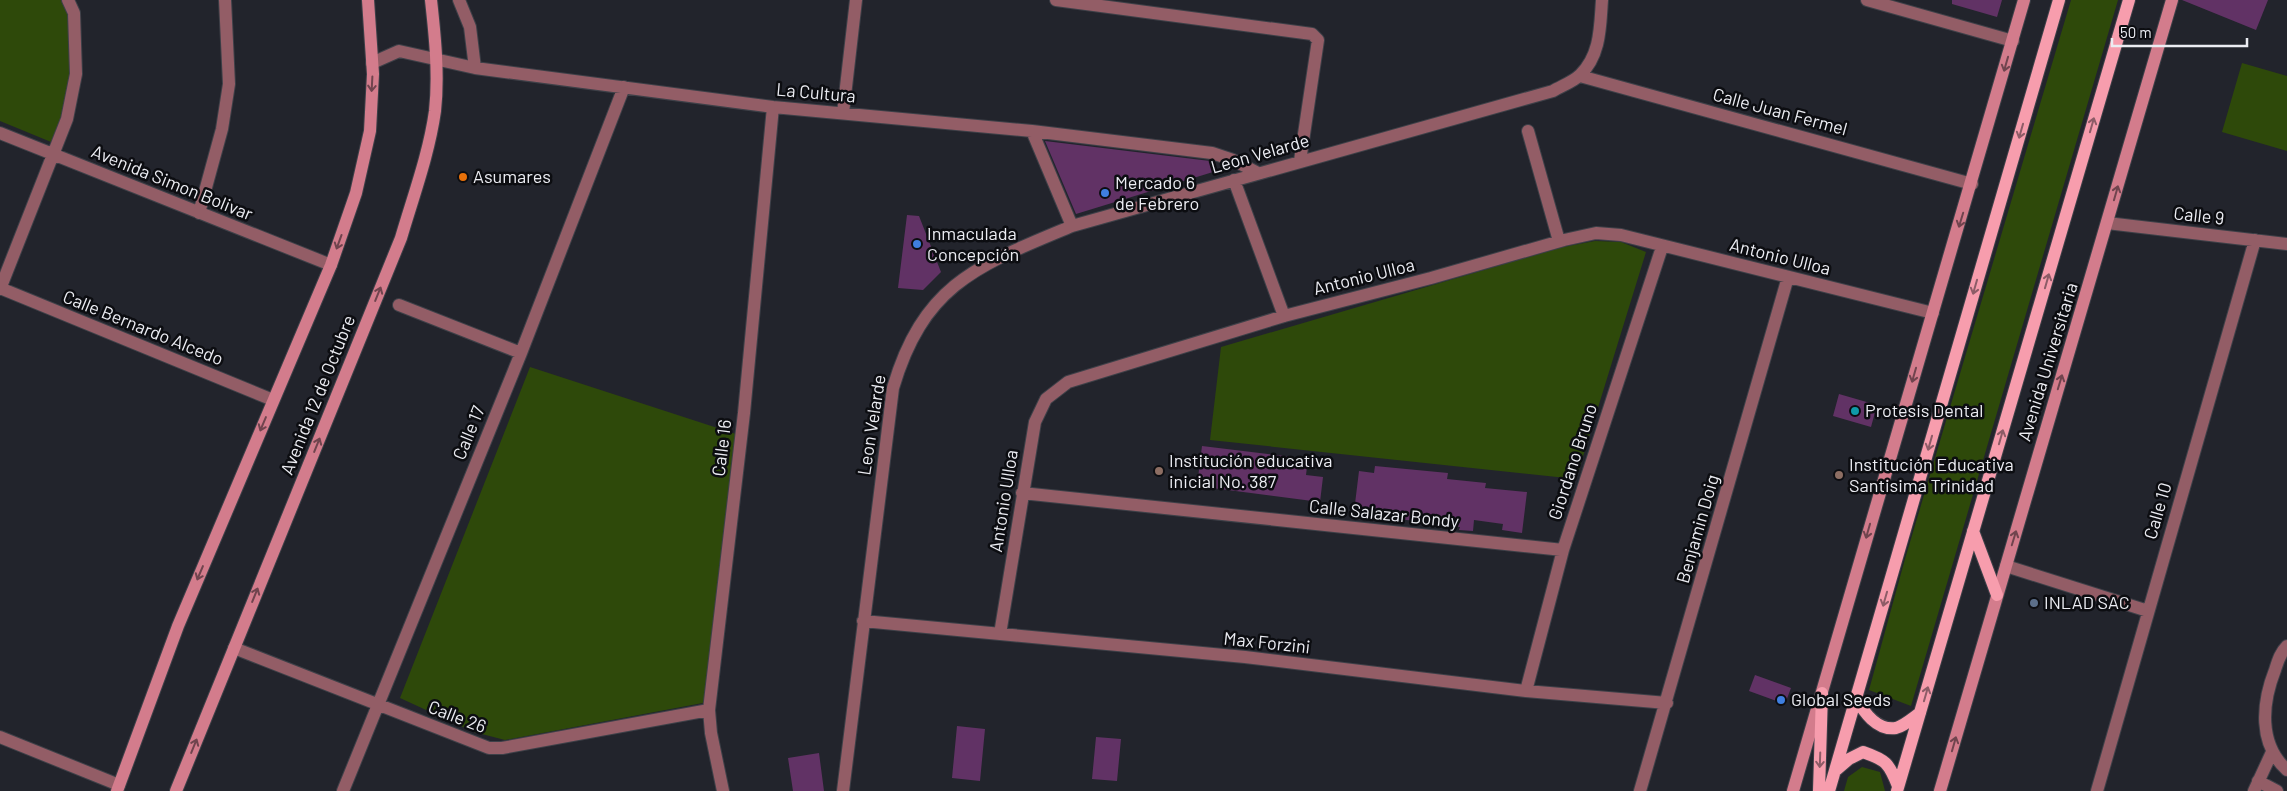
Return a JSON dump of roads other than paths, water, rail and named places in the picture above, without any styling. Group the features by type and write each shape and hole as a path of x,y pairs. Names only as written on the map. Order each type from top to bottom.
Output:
{"main road":[{"path":"118,788 178,626 331,265 356,193 370,131 372,63 368,0"},
{"name":"Avenida 12 de Octubre","path":"176,791 401,238 426,151 434,112 435,58 431,0"},
{"path":"1794,791 2024,0"},
{"path":"1829,791 2059,0"},
{"name":"Avenida Universitaria","path":"1898,789 2129,0"},
{"name":"Avenida Universitaria","path":"1940,791 2172,0"},
{"path":"1974,531 1997,595"},
{"path":"1819,791 1822,694"},
{"path":"1856,698 1864,712 1886,727 1896,728 1920,713"},
{"path":"1835,771 1849,759 1863,752 1884,760 1892,768 1898,789"}],"street":[{"path":"0,288 55,155 67,119 76,74 74,13 68,0"},
{"path":"199,213 222,129 229,84 225,0"},
{"path":"459,0 470,27 475,68"},
{"path":"843,113 856,0"},
{"path":"1056,0 1316,36 1318,40 1300,161"},
{"name":"Leon Velarde","path":"843,791 893,388 912,338 927,313 956,283 1002,255 1072,226 1553,91 1580,76 1593,57 1600,36 1602,0"},
{"path":"1868,0 2012,41"},
{"name":"La Cultura","path":"372,63 399,51 475,68 773,107 1032,131 1212,153 1233,160 1258,173"},
{"name":"Calle Juan Fermel","path":"1580,76 1972,184"},
{"name":"Calle 17","path":"343,791 376,705 520,354 624,87"},
{"name":"Calle 16","path":"723,791 710,733 709,710 744,413 773,107"},
{"path":"1032,131 1072,226"},
{"path":"1528,131 1559,241"},
{"name":"Avenida Simon Bolivar","path":"0,133 331,265"},
{"path":"1234,180 1284,316"},
{"name":"Calle 9","path":"2108,223 2287,244"},
{"name":"Antonio Ulloa","path":"1000,634 1035,422 1046,399 1068,382 1284,316 1432,278 1559,241 1596,233 1621,235 1933,313"},
{"name":"Calle 10","path":"2096,791 2255,240"},
{"name":"Giordano Bruno","path":"1526,691 1563,550 1662,246"},
{"name":"Benjamin Doig","path":"1640,791 1667,703 1788,277"},
{"name":"Calle Bernardo Alcedo","path":"0,288 273,400"},
{"path":"399,305 520,354"},
{"name":"Calle Salazar Bondy","path":"1022,493 1563,550"},
{"path":"2006,566 2148,611"},
{"name":"Max Forzini","path":"863,621 1245,657 1526,691 1667,703"},
{"path":"2287,646 2282,652 2267,692 2264,715 2272,752 2287,770"},
{"name":"Calle 26","path":"234,648 489,748 502,748 709,710"},
{"path":"0,737 118,788"},
{"path":"2272,752 2256,786 2277,791"}],"place":[{"name":"Asumares","path":"463,177"},
{"name":"Mercado 6 de Febrero","path":"1105,193"},
{"name":"Inmaculada Concepción","path":"917,244"},
{"name":"Protesis Dental","path":"1855,411"},
{"name":"Institución educativa inicial No. 387","path":"1159,471"},
{"name":"Institución Educativa Santisima Trinidad","path":"1839,475"},
{"name":"INLAD SAC","path":"2034,603"},
{"name":"Global Seeds","path":"1781,700"}]}
